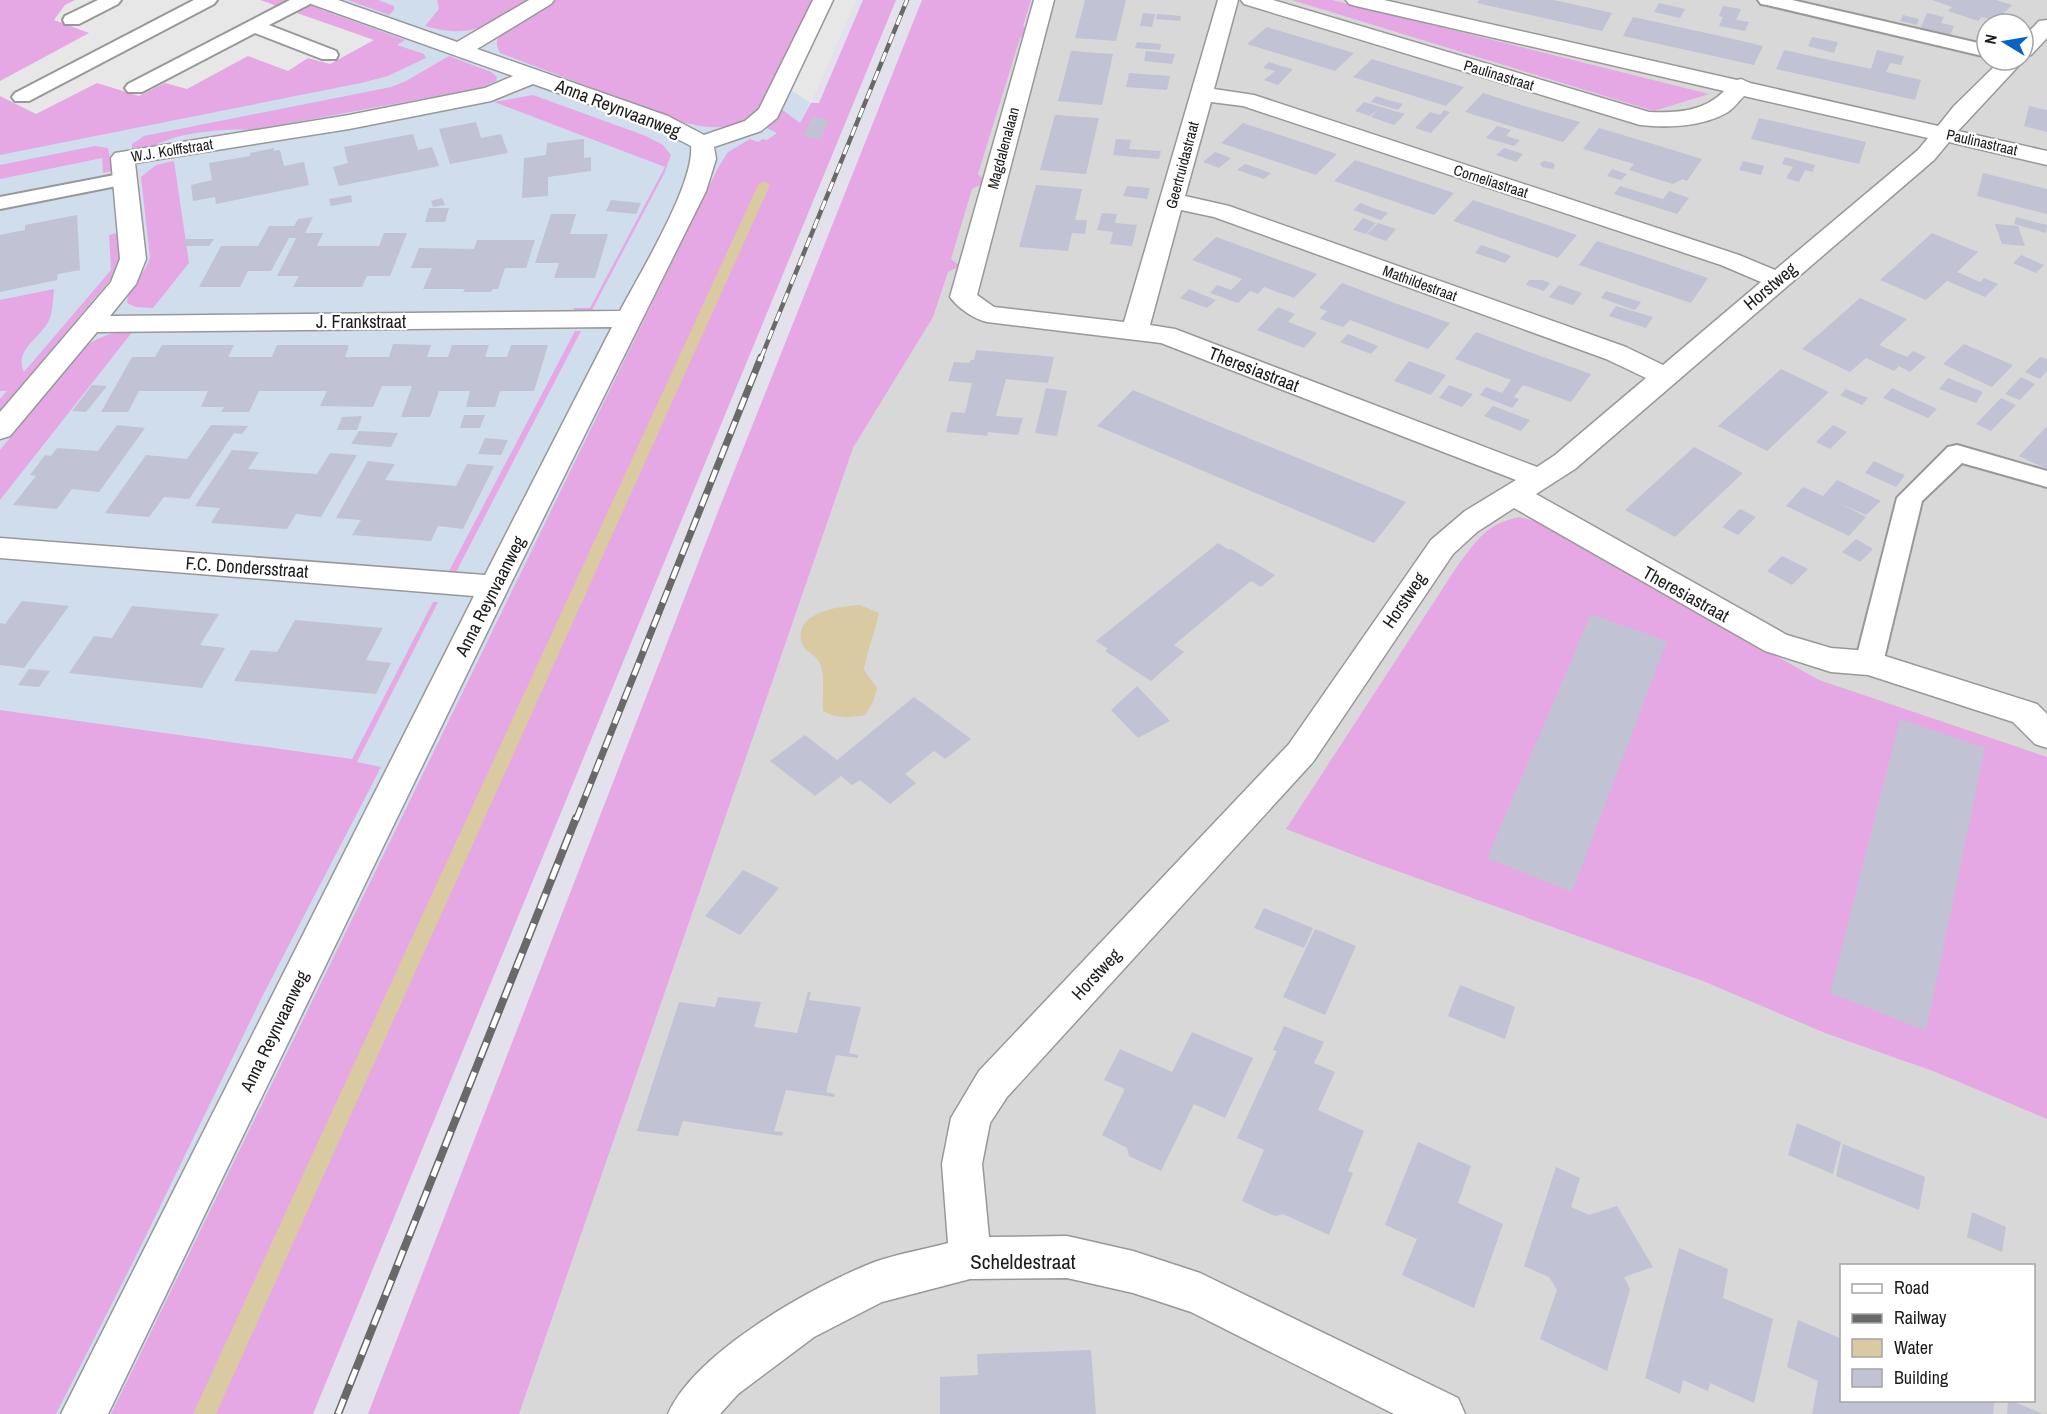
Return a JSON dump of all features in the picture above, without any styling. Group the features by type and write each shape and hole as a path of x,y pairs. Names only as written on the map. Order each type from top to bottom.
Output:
{"street":[{"name":"Anna Reynvaanweg","path":"84,1414 494,587 694,191 704,159 702,143 660,121 318,0"},
{"path":"459,50 544,0"},
{"path":"702,143 753,126 769,113 823,0"},
{"name":"Magdalenalaan","path":"963,297 1044,0"},
{"name":"Geertruidastraat","path":"1135,330 1228,0"},
{"name":"Paulinastraat","path":"1251,0 1656,121 1676,120 1720,106 1741,86"},
{"name":"Paulinastraat","path":"1356,0 1741,86 2047,158"},
{"path":"2035,38 2047,26"},
{"name":"Horstweg","path":"970,1258 962,1164 971,1118 993,1083 1301,753 1442,547 1468,522 1486,509 1526,487 1564,462 1926,155 1943,133 2001,72"},
{"name":"W.J. Kolffstraat","path":"0,430 92,324 123,284 133,259 123,158 349,122 491,94 532,76"},
{"name":"Corneliastraat","path":"1201,94 1246,100 1730,260 1778,280"},
{"name":"Mathildestraat","path":"1172,201 1231,215 1616,353 1664,376"},
{"name":"Theresiastraat","path":"963,297 987,314 1166,335 1526,487 1776,643 1831,660 1869,663 2025,713 2047,735"},
{"name":"J. Frankstraat","path":"92,324 630,319"},
{"name":"F.C. Dondersstraat","path":"0,548 494,587"},
{"name":"Scheldestraat","path":"691,1414 722,1378 799,1322 875,1283 970,1258 1067,1257 1133,1272 1200,1294 1442,1414"}],"lane":[{"path":"72,20 112,0"},
{"path":"22,97 207,0"},
{"path":"135,88 304,0"},
{"path":"1767,0 1975,48"},
{"path":"254,26 329,55"},
{"path":"0,203 125,178"},
{"path":"1869,663 1910,498 1957,453 2047,479"}],"shaded area":[{"path":"0,0 854,0 786,156 128,1414 0,1414"},
{"path":"0,0 295,0 405,40 397,45 424,54 426,58 388,76 361,83 0,155"},
{"path":"75,0 260,0 374,40 330,64 308,58 288,71 248,56 187,89 165,83 139,96 97,83 36,114 0,96 0,81 89,33 54,20 65,5"},
{"path":"348,0 378,0 394,6 394,10 389,15"},
{"path":"437,0 531,0 481,27 456,31 425,26 439,9"},
{"path":"556,0 812,0 761,109 743,122 712,127 679,121 500,53 497,42 502,33"},
{"path":"831,0 856,0 811,103 789,89"},
{"path":"863,0 896,0 313,1414 111,1414 719,166 728,152 750,139 758,142 763,139 767,140 777,133 765,127 776,117 780,108 800,123 811,103 819,103"},
{"path":"922,0 1031,0 1023,26 1030,32 1020,38 978,174 986,182 972,189 951,259 960,266 948,272 933,317 853,448 519,1414 368,1414 719,509"},
{"path":"1028,0 2047,0 2047,1414 519,1414 853,448 928,324"},
{"path":"1292,0 1332,0 1709,94 1654,111"},
{"path":"449,56 491,72 497,77 496,81 481,88 252,130 221,130 186,135 132,152 132,144 144,136 391,87"},
{"path":"533,95 646,136 663,145 671,155 664,174 592,310 574,310 574,308 590,308 665,167 494,102"},
{"path":"95,146 108,148 112,171 103,173 102,158 0,179 0,165"},
{"path":"174,161 189,263 153,308 136,307 127,303 128,297 150,258 141,177 156,165"},
{"path":"118,233 120,262 115,274 0,411 0,399 7,391 0,391 0,300 54,289 50,318 22,357 24,372 111,270 109,235"},
{"path":"133,331 0,500 0,450 86,346 108,335"},
{"path":"575,331 581,331 455,574 448,573"},
{"path":"1519,517 1538,522 1819,680 2047,757 2047,1119 1933,1071 1825,1033 1703,981 1286,829 1458,565 1490,529 1507,520"},
{"path":"433,602 438,602 357,762 381,767 262,997 56,1414 0,1414 0,710 352,759"}],"water":[{"path":"860,605 879,613 864,670 877,688 873,702 865,715 838,717 823,711 823,678 820,665 818,660 803,646 801,633 804,624 820,613 830,609"}],"building":[{"path":"1085,0 1126,0 1116,41 1075,38"},
{"path":"1479,0 1554,0 1612,13 1602,31 1477,3"},
{"path":"1932,0 1996,0 2012,5 2005,12 1975,12 1975,20 1948,11 1952,7"},
{"path":"1659,3 1685,9 1680,18 1654,12"},
{"path":"1723,6 1741,9 1736,20 1749,22 1745,31 1719,26 1723,17 1719,16"},
{"path":"1143,13 1155,14 1152,27 1140,26"},
{"path":"1927,13 1944,17 1941,23 1954,26 1950,36 1920,29"},
{"path":"1157,14 1181,16 1180,21 1156,19"},
{"path":"1903,15 1919,19 1917,25 1900,21"},
{"path":"1633,17 1763,46 1754,65 1623,36"},
{"path":"1267,27 1354,53 1335,71 1247,44"},
{"path":"1812,37 1838,42 1834,53 1808,46"},
{"path":"1137,42 1161,44 1160,50 1135,48"},
{"path":"1784,50 1871,69 1877,50 1904,56 1901,65 1890,63 1886,72 1921,80 1915,100 1776,69"},
{"path":"1071,51 1113,54 1102,105 1058,101"},
{"path":"1146,51 1175,54 1172,64 1144,61"},
{"path":"1372,59 1464,87 1446,106 1353,77"},
{"path":"1269,62 1293,69 1278,85 1264,80 1275,71 1263,68"},
{"path":"1129,73 1170,76 1167,90 1126,87"},
{"path":"1483,93 1580,122 1563,142 1465,112"},
{"path":"1376,96 1403,104 1398,110 1371,102"},
{"path":"1364,102 1405,114 1394,125 1371,117 1379,108 1370,116 1355,111"},
{"path":"2029,106 2047,110 2047,132 2024,126"},
{"path":"1444,110 1450,112 1431,133 1415,128 1430,112 1440,115"},
{"path":"1055,115 1099,118 1086,174 1040,170"},
{"path":"812,117 829,119 821,139 803,137"},
{"path":"1759,118 1866,142 1859,164 1751,139"},
{"path":"476,122 481,138 501,134 508,153 450,164 439,129"},
{"path":"1243,123 1337,154 1316,175 1221,143"},
{"path":"1497,126 1511,130 1506,136 1520,140 1514,146 1486,138"},
{"path":"1599,128 1702,159 1687,181 1683,179 1673,184 1629,170 1634,164 1583,149"},
{"path":"413,134 418,150 432,147 439,166 339,186 333,167 348,163 344,147"},
{"path":"584,139 584,158 591,157 591,171 548,177 548,196 522,198 524,158 546,155 547,143"},
{"path":"1116,139 1131,140 1129,149 1161,151 1159,159 1113,155"},
{"path":"274,148 274,151 280,150 284,166 304,162 309,185 216,204 215,197 193,201 191,185 212,180 209,163 250,156 250,153"},
{"path":"1504,148 1523,154 1516,162 1496,155"},
{"path":"1215,152 1231,158 1219,168 1203,162"},
{"path":"1785,157 1815,165 1813,172 1805,170 1799,182 1786,178 1793,167 1782,164"},
{"path":"1355,160 1454,193 1434,215 1334,181"},
{"path":"1544,161 1553,163 1555,166 1553,169 1542,167 1540,163"},
{"path":"1743,161 1764,166 1761,175 1739,170"},
{"path":"1245,164 1271,173 1264,179 1237,170"},
{"path":"1612,169 1627,174 1621,180 1607,176"},
{"path":"1983,173 2047,189 2047,214 1977,196"},
{"path":"1036,185 1082,189 1075,220 1087,220 1085,234 1072,233 1068,251 1019,247"},
{"path":"1127,186 1150,188 1147,199 1123,196"},
{"path":"1620,186 1663,199 1669,191 1689,198 1677,214 1614,194"},
{"path":"351,195 352,202 331,206 329,199"},
{"path":"442,198 445,205 433,207 431,201"},
{"path":"611,200 641,203 636,214 606,211"},
{"path":"1473,200 1577,235 1558,258 1453,221"},
{"path":"1360,203 1388,213 1381,220 1353,210"},
{"path":"429,208 449,208 445,222 425,222"},
{"path":"1102,213 1117,214 1115,223 1137,225 1132,246 1110,244 1113,232 1097,230"},
{"path":"551,214 576,214 570,234 608,234 595,278 554,278 559,263 535,263"},
{"path":"77,215 80,270 58,274 57,280 0,292 0,235 25,230 25,225"},
{"path":"313,217 305,233 323,233 317,246 379,246 384,233 407,233 390,276 367,276 362,287 293,287 299,276 277,276 296,238 289,238 271,271 248,271 240,287 199,287 221,246 258,246 269,226 294,226 298,219"},
{"path":"2016,217 2047,225 2046,233 2014,224"},
{"path":"1363,218 1376,223 1366,234 1353,230"},
{"path":"1378,223 1396,229 1386,241 1367,234"},
{"path":"1995,224 2018,226 2025,246 2002,244"},
{"path":"1932,233 1978,252 1957,272 1980,282 1984,278 1998,284 1985,297 1947,281 1926,300 1880,280"},
{"path":"1216,237 1317,274 1294,298 1264,287 1258,294 1250,291 1238,303 1210,293 1217,285 1231,290 1242,279 1192,260"},
{"path":"184,239 214,239 209,246 185,246"},
{"path":"477,240 535,240 526,268 505,268 498,289 493,289 491,292 463,292 465,289 423,289 432,268 411,268 419,248 474,249"},
{"path":"1597,241 1708,278 1691,303 1579,265"},
{"path":"1481,245 1511,256 1505,263 1475,253"},
{"path":"2021,255 2044,265 2036,273 2013,263"},
{"path":"1529,280 1542,280 1550,283 1544,291 1526,285"},
{"path":"1342,283 1450,323 1428,349 1350,320 1343,327 1320,319 1327,311 1319,308"},
{"path":"1559,285 1582,293 1573,305 1549,297"},
{"path":"1189,289 1216,300 1207,308 1180,298"},
{"path":"1606,291 1641,302 1635,310 1601,298"},
{"path":"1860,298 1907,319 1879,345 1907,357 1913,351 1926,357 1910,372 1899,366 1894,371 1866,358 1850,372 1802,349"},
{"path":"1616,306 1653,317 1646,328 1609,316"},
{"path":"1278,307 1295,314 1288,322 1317,333 1304,348 1257,330"},
{"path":"1476,332 1591,374 1571,402 1523,385 1514,397 1519,399 1512,408 1480,395 1486,387 1502,393 1511,380 1455,359"},
{"path":"1348,334 1378,346 1371,354 1340,342"},
{"path":"393,344 431,345 427,357 448,357 452,345 489,345 485,357 507,357 511,345 548,345 534,391 500,391 495,407 466,407 470,391 439,391 430,417 401,417 412,386 382,386 373,407 320,406 327,391 259,391 249,412 221,412 224,407 201,407 208,391 139,391 128,412 101,412 132,357 155,357 162,345 234,345 228,357 272,357 277,345 349,345 345,357 389,357"},
{"path":"1964,344 2013,365 1992,387 1943,364"},
{"path":"976,350 1054,357 1048,383 1006,379 996,416 1023,418 1018,435 988,432 987,436 946,432 951,412 965,413 972,383 948,381 954,362 969,363 974,360"},
{"path":"2040,357 2047,359 2047,371 2040,379 2025,372"},
{"path":"1409,361 1446,375 1431,395 1394,381"},
{"path":"1781,369 1829,392 1767,451 1718,426"},
{"path":"2021,377 2035,384 2020,400 2005,394"},
{"path":"1948,378 1983,392 1976,403 1939,389"},
{"path":"92,385 107,386 86,412 72,411"},
{"path":"1449,385 1473,394 1462,407 1439,398"},
{"path":"1046,388 1067,391 1057,436 1035,433"},
{"path":"1892,388 1937,409 1928,418 1883,398"},
{"path":"1846,389 1868,398 1862,405 1840,395"},
{"path":"1133,390 1406,502 1374,543 1097,426"},
{"path":"2001,398 2016,405 1991,431 1976,424"},
{"path":"1493,406 1530,420 1521,431 1484,416"},
{"path":"464,415 485,415 480,428 460,428"},
{"path":"362,416 357,430 337,430 342,417"},
{"path":"117,425 145,428 99,492 72,489 57,509 13,505 36,476 30,475 45,455 51,456 57,448 98,451"},
{"path":"211,425 248,426 242,434 234,433 189,499 164,497 149,517 105,513 146,455 187,459"},
{"path":"1833,425 1847,432 1830,449 1816,442"},
{"path":"2047,426 2047,469 2019,456"},
{"path":"359,431 398,433 391,447 351,444"},
{"path":"485,438 508,440 501,455 478,454"},
{"path":"1694,447 1743,473 1675,537 1625,510"},
{"path":"232,450 259,452 248,469 317,474 330,453 357,455 321,517 296,514 287,529 211,523 220,508 195,506"},
{"path":"368,461 395,464 385,480 456,486 467,464 494,466 463,529 438,526 431,541 352,535 361,520 336,518"},
{"path":"1874,461 1905,475 1896,487 1865,473"},
{"path":"1837,480 1881,501 1866,515 1839,503 1866,517 1849,536 1786,506 1803,487 1823,496"},
{"path":"1740,509 1756,517 1738,535 1722,527"},
{"path":"1856,539 1873,549 1860,562 1842,552"},
{"path":"1218,543 1275,575 1261,587 1251,581 1174,645 1184,652 1151,681 1105,651 1108,649 1096,641"},
{"path":"1782,556 1808,569 1792,585 1767,571"},
{"path":"22,601 69,606 24,668 0,665 0,623 5,624"},
{"path":"132,606 219,614 200,645 225,648 202,688 69,673 94,636 112,638"},
{"path":"1591,614 1667,641 1572,892 1487,858"},
{"path":"295,620 383,628 366,660 391,663 376,694 234,681 251,650 277,652"},
{"path":"29,669 50,671 39,687 18,685"},
{"path":"1137,686 1170,721 1138,738 1111,710"},
{"path":"914,697 971,739 945,759 934,751 905,774 916,783 890,804 860,780 852,785 841,776 815,796 770,761 805,735 837,760"},
{"path":"1900,719 1985,748 1926,1031 1830,993"},
{"path":"743,870 779,888 740,935 705,916"},
{"path":"1264,908 1313,928 1304,948 1254,928"},
{"path":"1315,929 1356,946 1325,1015 1283,997"},
{"path":"1460,985 1515,1007 1505,1039 1448,1016"},
{"path":"808,992 811,992 809,1000 861,1007 849,1053 858,1055 858,1058 836,1055 826,1092 835,1094 834,1097 786,1090 774,1131 783,1132 782,1136 683,1121 678,1136 637,1131 679,1002 715,1007 718,997 761,1002 754,1027 797,1033"},
{"path":"1284,1026 1324,1042 1314,1063 1335,1072 1318,1110 1364,1131 1348,1171 1353,1173 1329,1235 1283,1214 1275,1216 1242,1201 1264,1150 1237,1138 1277,1051 1273,1050"},
{"path":"1192,1032 1253,1058 1225,1118 1194,1104 1161,1171 1129,1156 1127,1148 1102,1135 1125,1089 1104,1080 1120,1049 1172,1072"},
{"path":"1797,1123 1841,1142 1833,1174 1788,1155"},
{"path":"1418,1142 1471,1166 1458,1203 1503,1224 1474,1308 1402,1275 1417,1239 1385,1225"},
{"path":"1843,1144 1925,1177 1919,1210 1836,1176"},
{"path":"1556,1167 1580,1178 1571,1207 1589,1215 1617,1206 1653,1267 1624,1277 1630,1289 1607,1371 1540,1339 1557,1290 1549,1277 1524,1266"},
{"path":"1972,1212 2006,1227 2002,1252 1967,1237"},
{"path":"1679,1248 1728,1269 1723,1298 1773,1319 1754,1403 1710,1383 1708,1391 1683,1380 1680,1394 1645,1378"},
{"path":"1798,1320 1840,1338 1840,1402 1995,1402 1993,1414 1812,1414 1818,1381 1787,1367"},
{"path":"1091,1350 1096,1414 940,1414 940,1377 978,1375 977,1354"},
{"path":"2008,1402 2014,1402 2043,1414 2007,1414"}],"waterway":[{"path":"204,1414 764,185"}],"railway":[{"path":"761,358 907,0"},
{"path":"576,820 761,357"},
{"path":"338,1414 576,818"}]}
